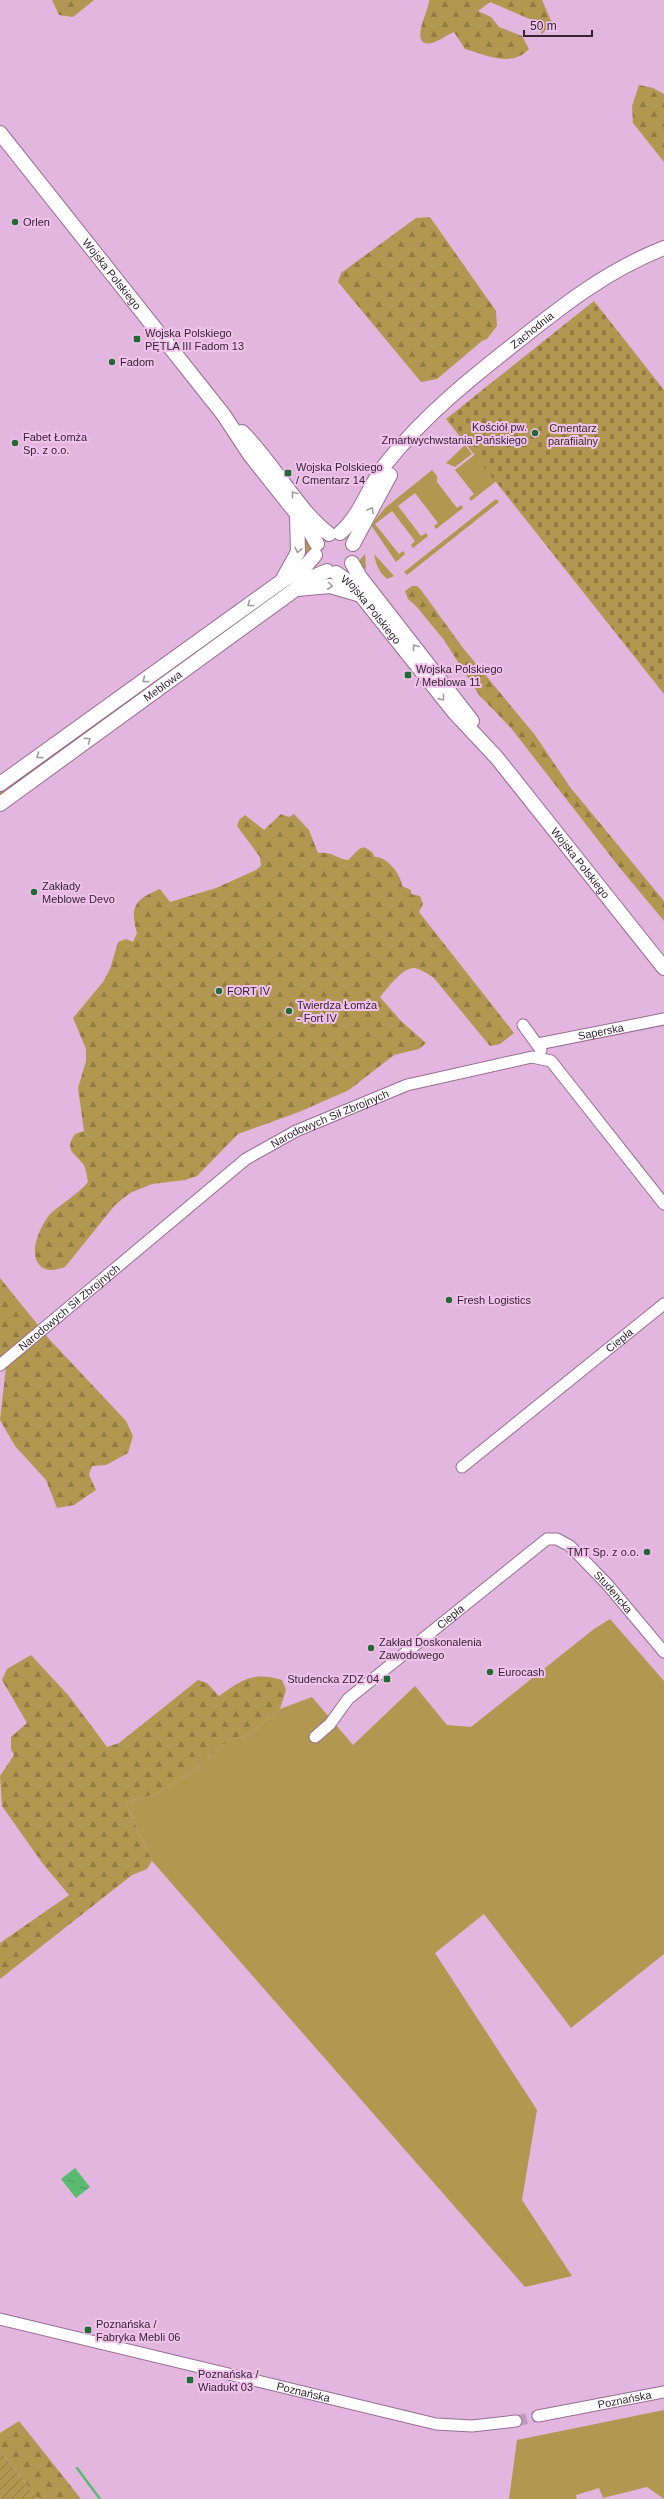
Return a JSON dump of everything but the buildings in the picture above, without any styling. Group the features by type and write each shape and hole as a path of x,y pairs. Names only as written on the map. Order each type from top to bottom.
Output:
{"main road":[{"name":"Wojska Polskiego","path":"2,141 223,414 250,455 308,528 316,550"},
{"name":"Zachodnia","path":"334,534 359,510 387,462 446,399 588,286 617,270 664,248"},
{"name":"Wojska Polskiego","path":"223,414 254,444 316,522 334,534"},
{"name":"Zachodnia","path":"353,544 415,432"},
{"path":"282,581 298,552 298,515"},
{"path":"334,534 346,536 353,544 355,553 352,563 345,570 332,572 320,566 316,550 334,534"},
{"name":"Meblowa","path":"0,784 282,581 304,568 316,550"},
{"name":"Wojska Polskiego","path":"352,563 360,577 458,700 496,758"},
{"name":"Wojska Polskiego","path":"332,572 348,580 362,595 454,712 496,758 664,968"},
{"name":"Meblowa","path":"0,804 311,578 332,572"},
{"path":"297,589 330,586 362,595"}],"street":[{"name":"Saperska","path":"538,1044 664,1019"},
{"path":"523,1025 538,1044 544,1058 556,1067 664,1204"},
{"name":"Narodowych Sił Zbrojnych","path":"0,1365 214,1184 263,1148 349,1108 407,1085 532,1057 544,1058"},
{"name":"Ciepła","path":"462,1467 664,1304"},
{"name":"Ciepła","path":"315,1736 330,1724 348,1699 540,1542 547,1539 557,1539"},
{"name":"Studencka","path":"557,1539 570,1546 601,1579 664,1652"},
{"name":"Poznańska","path":"0,2319 436,2424 472,2426 516,2421"},
{"name":"Poznańska","path":"538,2416 664,2392"}],"green space":[{"path":"52,0 94,0 73,17 59,15"},
{"path":"429,0 542,0 552,23 542,34 532,20 490,2 478,11 491,17 499,27 522,36 529,49 522,55 515,58 507,59 490,57 465,49 454,32 432,43 425,43 421,40 420,34"},
{"path":"639,85 653,88 664,94 664,162 633,123 632,106"},
{"path":"430,217 496,311 497,326 487,339 482,341 437,379 421,382 338,282 341,273 416,218"},
{"name":"Cmentarz parafiialny","path":"594,301 664,390 664,694 446,419"},
{"path":"465,445 472,454 455,467 446,463"},
{"path":"478,452 499,479 471,501 469,498 474,494 455,470"},
{"path":"432,470 437,476 437,482 457,508 461,505 463,508 436,529 434,526 438,523 415,493 398,506 421,536 426,533 428,536 413,548 411,545 415,541 392,511 375,524 399,554 403,551 405,554 396,562 371,525 385,508"},
{"path":"496,499 499,502 407,575 404,572"},
{"path":"309,534 310,549 304,563 300,557 302,537"},
{"path":"365,554 366,568 363,570 359,561"},
{"path":"374,554 394,576 387,579 382,574 378,568"},
{"path":"303,573 307,578 0,798 0,791"},
{"path":"412,586 417,586 421,590 463,648 535,735 570,787 664,901 664,921 619,867 511,728 479,695 444,640 416,606 408,599 405,591"},
{"path":"281,814 289,817 294,814 309,830 318,853 327,853 348,860 359,849 364,847 372,852 375,857 389,863 397,872 402,886 411,890 411,894 420,896 423,904 419,912 514,1033 500,1044 490,1046 433,977 418,969 408,969 395,980 380,997 401,1021 426,1043 419,1049 394,1055 349,1090 299,1112 238,1134 197,1176 185,1180 152,1184 130,1193 115,1205 65,1267 54,1270 43,1268 38,1263 36,1258 35,1245 43,1224 50,1214 88,1182 83,1164 70,1148 70,1144 75,1134 84,1131 78,1088 86,1061 86,1049 73,1018 103,982 110,969 118,942 126,939 133,942 137,933 134,910 140,900 160,889 170,902 216,888 256,870 261,866 260,857 237,826 239,820 245,815 264,830"},
{"path":"0,1278 50,1340 126,1421 133,1436 128,1453 106,1465 92,1466 89,1475 96,1490 74,1505 57,1508 46,1480 15,1446 0,1420 6,1367 0,1360"},
{"path":"610,1619 664,1681 664,1954 571,2028 484,1914 435,1953 537,2110 522,2200 572,2276 525,2287 152,1861 125,1802 157,1794 193,1771 227,1741 249,1735 280,1709 312,1697 353,1745 415,1686 447,1725 471,1727 594,1629"},
{"path":"31,1655 69,1696 107,1747 119,1743 198,1680 207,1683 219,1696 234,1685 248,1679 263,1676 282,1680 286,1690 280,1709 249,1735 227,1741 193,1771 157,1794 125,1802 152,1861 147,1869 132,1875 0,1979 0,1943 69,1895 43,1864 2,1806 0,1776 14,1755 11,1749 11,1737 27,1723 2,1680 7,1669"},
{"path":"664,2410 664,2499 647,2487 603,2498 599,2488 576,2495 577,2499 509,2499 517,2440"},
{"path":"19,2421 81,2499 38,2499 0,2450 0,2433"},
{"path":"0,2450 38,2499 0,2499"}],"water":[{"path":"75,2168 90,2187 76,2198 61,2179"}],"waterway":[{"path":"77,2468 100,2499"}],"tunnel":[{"path":"516,2421 538,2416"}],"place":[{"name":"Orlen","path":"15,222"},
{"name":"Wojska Polskiego PĘTLA III Fadom 13","path":"137,339"},
{"name":"Fadom","path":"112,362"},
{"name":"Kościół pw. Zmartwychwstania Pańskiego","path":"535,433"},
{"name":"Fabet Łomża Sp. z o.o.","path":"15,443"},
{"name":"Wojska Polskiego / Cmentarz 14","path":"288,473"},
{"name":"Wojska Polskiego / Meblowa 11","path":"408,675"},
{"name":"Zakłady Meblowe Devo","path":"34,892"},
{"name":"FORT IV","path":"219,991"},
{"name":"Twierdza Łomża - Fort IV","path":"289,1011"},
{"name":"Fresh Logistics","path":"449,1300"},
{"name":"TMT Sp. z o.o.","path":"647,1552"},
{"name":"Zakład Doskonalenia Zawodowego","path":"371,1648"},
{"name":"Eurocash","path":"490,1672"},
{"name":"Studencka ZDZ 04","path":"387,1679"},
{"name":"Poznańska / Fabryka Mebli 06","path":"88,2330"},
{"name":"Poznańska / Wiadukt 03","path":"190,2380"}]}
